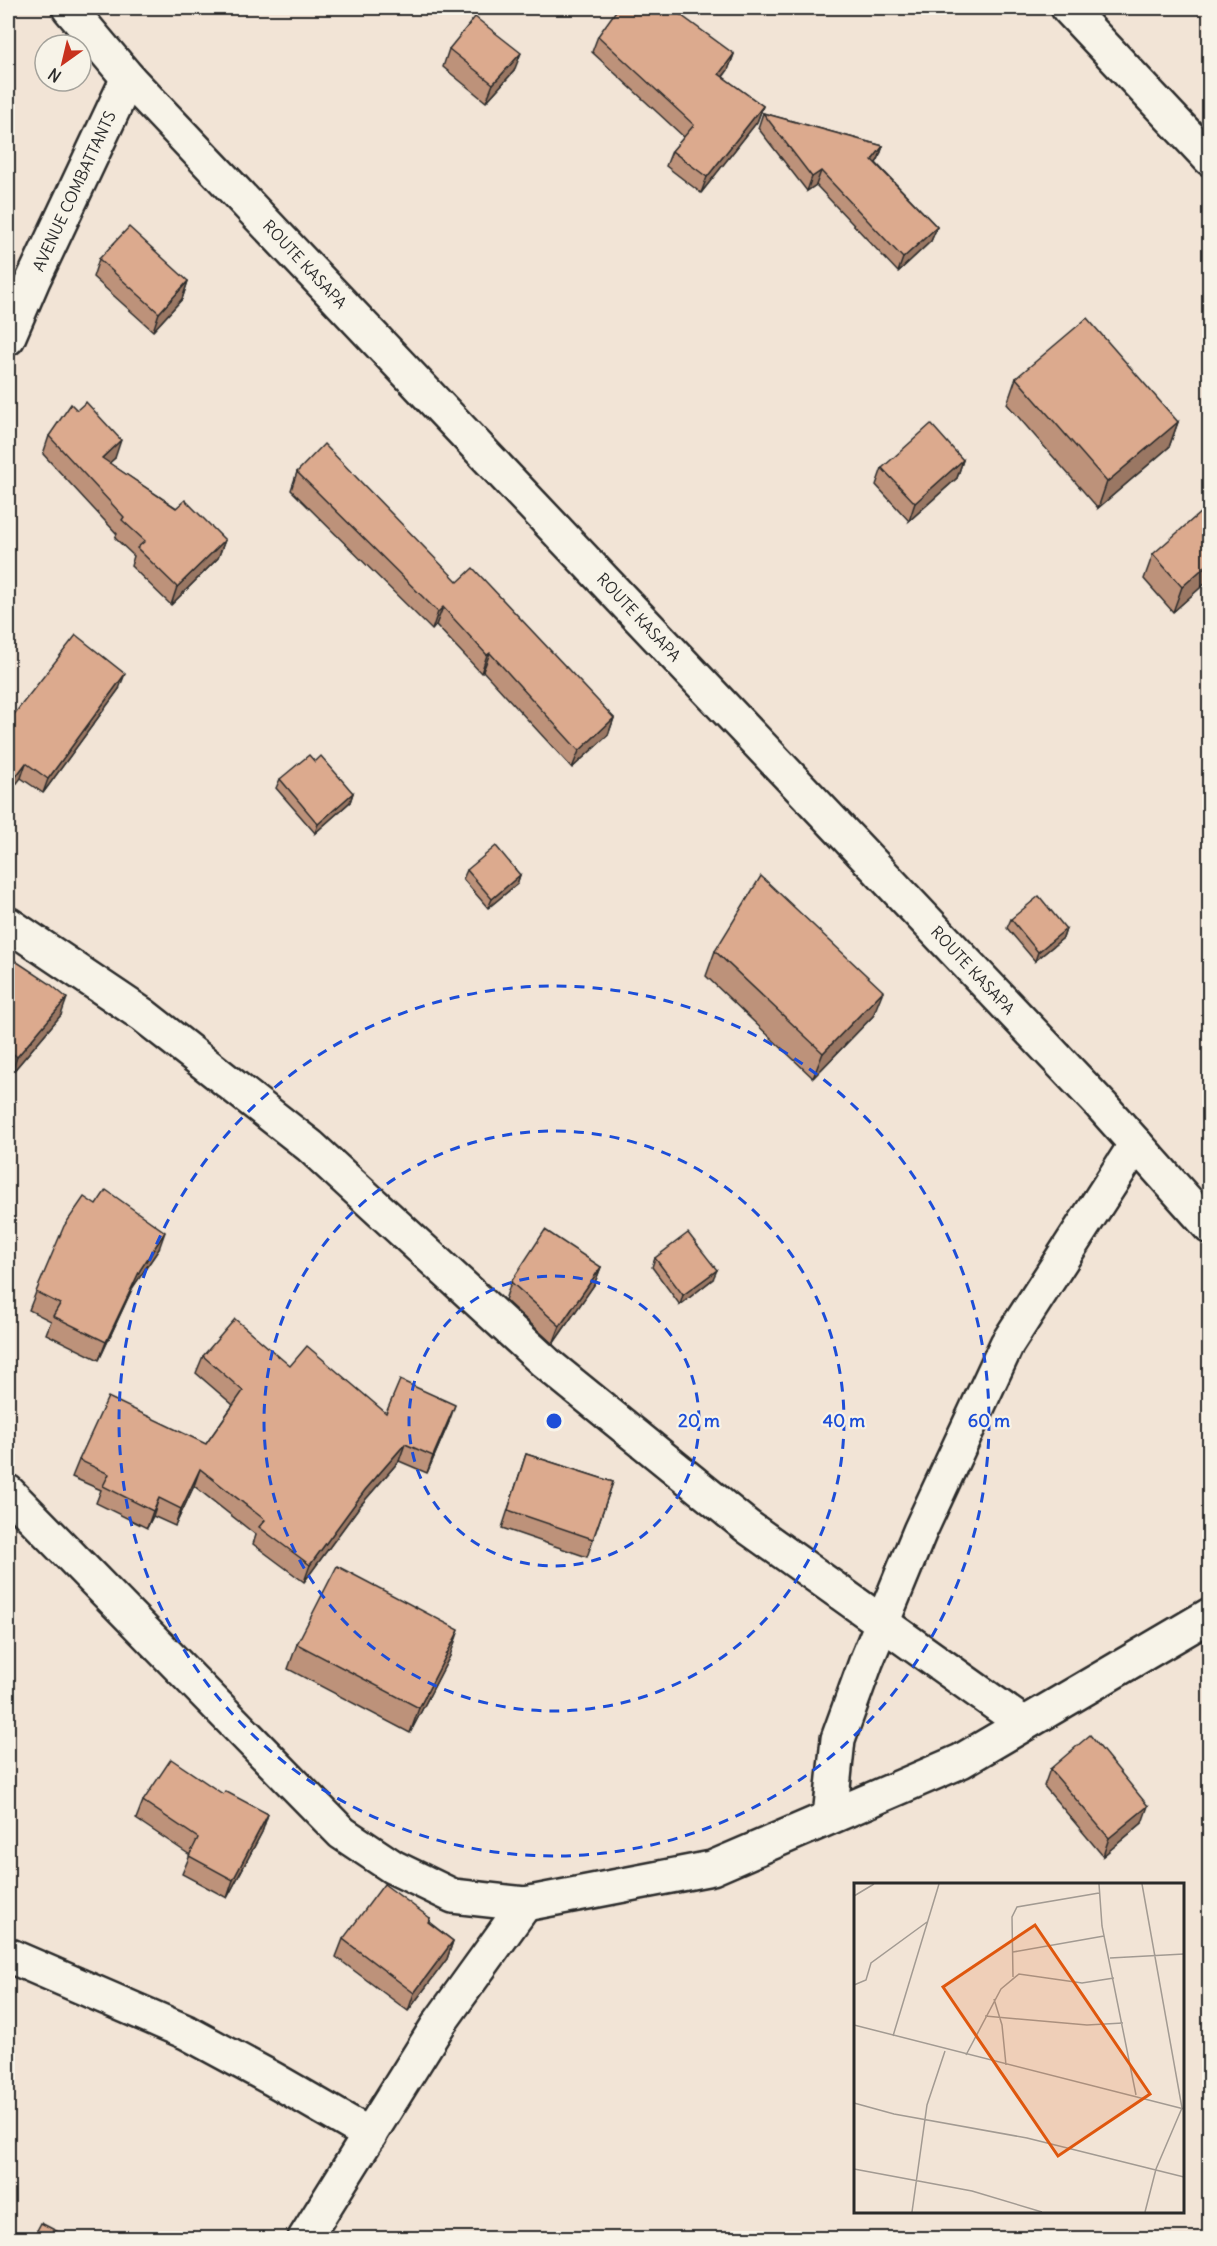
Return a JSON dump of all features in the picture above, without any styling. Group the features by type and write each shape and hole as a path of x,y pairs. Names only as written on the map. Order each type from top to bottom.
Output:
{"street":[{"name":"ROUTE KASAPA","path":"69,8 128,78 1136,1144 1209,1227"},
{"path":"1068,8 1209,159"},
{"name":"AVENUE COMBATTANTS","path":"8,338 128,78"},
{"path":"8,924 143,1015 310,1146 546,1363 748,1527 1024,1724"},
{"path":"830,1817 838,1739 920,1531 1007,1344 1136,1144"},
{"path":"8,1492 342,1833 393,1867 453,1896 525,1904 712,1868 961,1761 1209,1615"},
{"path":"306,2238 440,2022 525,1904"},
{"path":"8,1955 186,2032 370,2135"}],"building":[{"path":"618,8 671,8 734,54 719,74 763,106 707,177 672,151 694,125 598,36"},
{"path":"475,17 521,53 493,84 449,49"},
{"path":"763,113 883,146 872,160 937,227 903,258 821,171 812,177"},
{"path":"129,227 188,281 159,313 99,259"},
{"path":"1087,318 1178,422 1107,482 1016,378"},
{"path":"86,402 121,440 102,458 176,508 185,500 225,540 177,587 137,548 145,541 122,520 124,517 49,436 71,404 77,410"},
{"path":"931,424 963,460 915,503 882,468"},
{"path":"324,444 458,582 473,568 614,718 579,751 490,653 487,655 443,607 438,612 297,472"},
{"path":"1209,505 1209,563 1182,587 1153,554"},
{"path":"76,635 125,674 48,779 26,763 8,787 8,722"},
{"path":"309,755 315,762 321,756 353,793 318,824 280,779"},
{"path":"496,846 520,875 492,899 467,870"},
{"path":"761,876 883,991 823,1053 715,951"},
{"path":"1039,896 1066,929 1038,952 1011,919"},
{"path":"8,956 67,998 17,1057 8,1049"},
{"path":"106,1190 165,1232 140,1270 106,1342 53,1316 60,1304 36,1292 64,1226 84,1197 96,1205"},
{"path":"545,1230 601,1267 560,1326 511,1282"},
{"path":"688,1233 717,1270 683,1295 655,1258"},
{"path":"235,1319 290,1366 307,1346 386,1413 400,1380 455,1405 433,1456 405,1444 365,1490 310,1565 259,1527 265,1520 200,1469 181,1509 159,1498 153,1511 103,1486 109,1474 79,1460 108,1397 206,1444 243,1391 203,1356"},
{"path":"526,1454 613,1482 593,1539 508,1510"},
{"path":"337,1566 459,1630 419,1708 297,1644"},
{"path":"1090,1735 1148,1806 1109,1838 1050,1769"},
{"path":"171,1759 223,1794 225,1791 268,1814 233,1880 189,1856 198,1838 143,1801"},
{"path":"384,1884 430,1918 428,1922 453,1941 414,1993 343,1939"},
{"path":"41,2223 70,2238 33,2238"}]}
